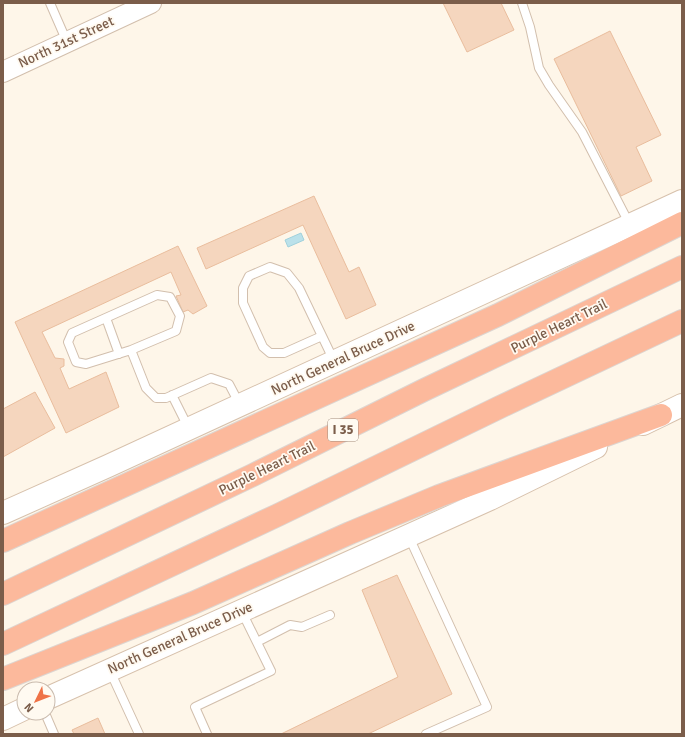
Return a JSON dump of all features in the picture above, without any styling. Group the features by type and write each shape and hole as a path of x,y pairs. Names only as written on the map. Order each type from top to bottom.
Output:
{"highway":[{"path":"3,541 498,315 682,223"},
{"name":"Purple Heart Trail","path":"3,594 253,475 424,390 682,267"},
{"path":"3,644 278,515 498,408 682,321"},
{"path":"3,679 192,603 350,533 439,496 661,415"}],"main road":[{"name":"North General Bruce Drive","path":"3,513 240,406 682,202"},
{"name":"North General Bruce Drive","path":"56,694 490,499 682,405"},
{"path":"3,719 16,713"}],"street":[{"name":"North 31st Street","path":"3,72 151,3"}],"lane":[{"path":"50,3 67,42"},
{"path":"522,3 530,27 539,68 582,132 630,226"},
{"path":"322,336 284,353 270,353 263,347 243,303 243,288 249,276 270,267 287,272 299,288 322,336 334,362"},
{"path":"157,295 170,296 180,316 176,331 119,354 86,364 76,362 68,342 72,333 106,318 157,295"},
{"path":"106,318 119,354"},
{"path":"131,350 146,388 156,398 166,398 211,378 230,384 240,406"},
{"path":"172,395 189,429"},
{"path":"409,536 487,707 426,734"},
{"path":"207,734 195,707 271,671 241,611"},
{"path":"257,642 290,625 302,627 330,615"},
{"path":"109,670 139,734"},
{"path":"48,721 54,734"}],"water":[{"path":"301,233 304,240 288,247 285,240"}],"building":[{"path":"443,3 501,3 514,30 467,52"},
{"path":"610,31 661,135 636,147 652,181 621,196 554,59"},
{"path":"314,196 349,272 359,267 376,305 346,319 303,225 206,269 197,248"},
{"path":"178,246 207,306 193,314 188,310 183,312 176,296 181,295 171,272 42,332 55,358 64,359 64,366 60,368 69,389 106,372 119,407 66,433 15,322"},
{"path":"35,392 55,428 3,457 3,409"},
{"path":"397,575 452,694 368,734 281,734 398,677 362,590"},
{"path":"98,718 105,734 74,734 72,730"}]}
